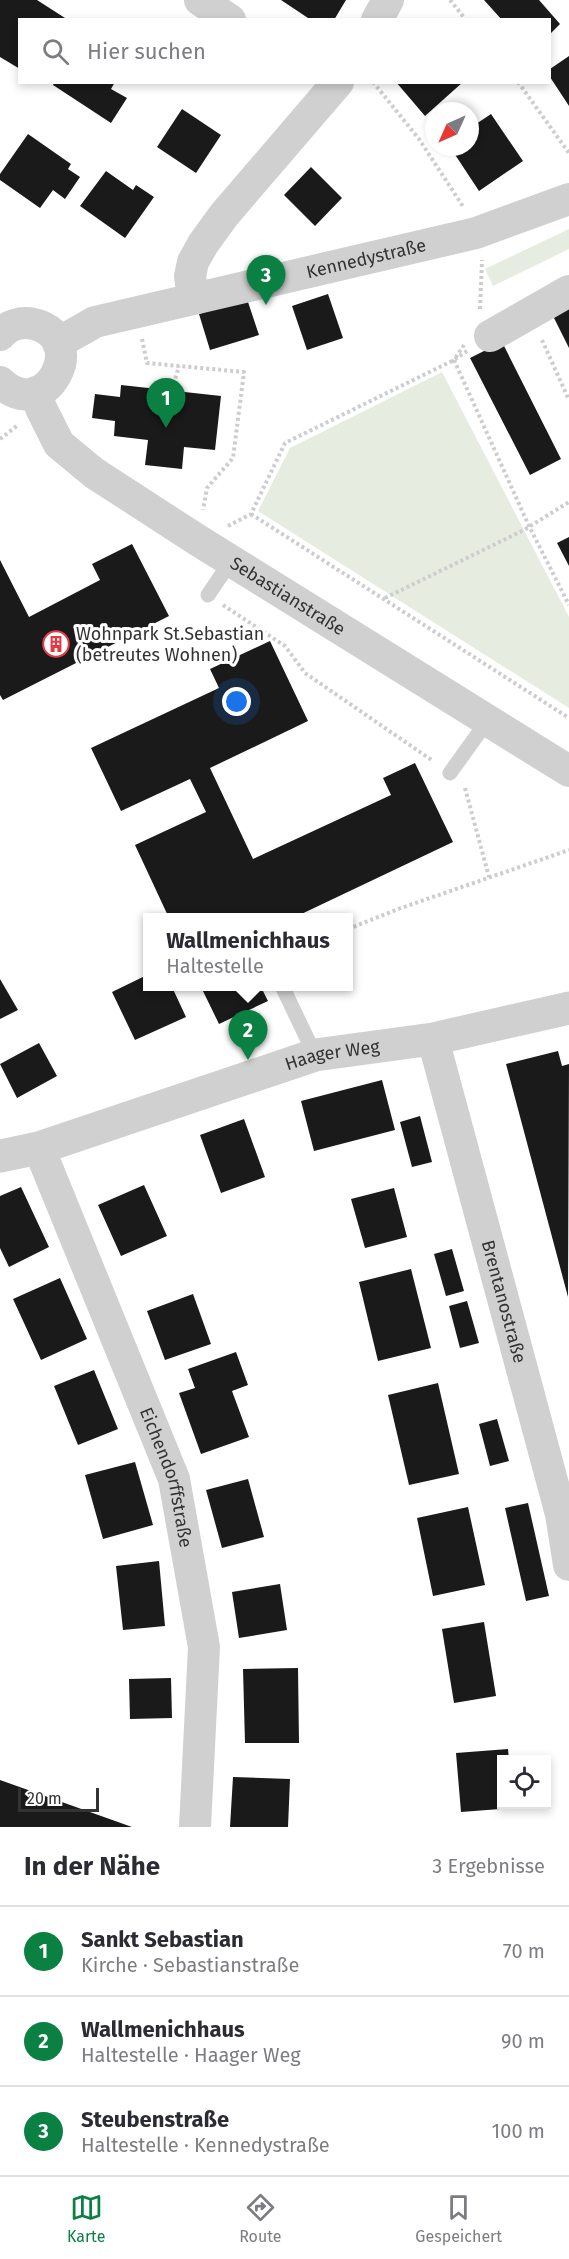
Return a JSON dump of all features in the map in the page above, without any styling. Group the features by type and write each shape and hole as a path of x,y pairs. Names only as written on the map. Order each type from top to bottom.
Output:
{"street":[{"path":"200,0 227,18"},
{"path":"378,18 388,0"},
{"path":"193,299 190,276 193,262 203,244 224,215 334,84"},
{"name":"Kennedystraße","path":"58,343 95,322 476,233 569,199"},
{"path":"479,330 530,312 569,291"},
{"path":"0,335 11,326 31,323 49,332 58,343 61,359 54,380 46,388 36,392 15,392 0,382"},
{"name":"Sebastianstraße","path":"36,392 41,408 59,444 94,473 199,541 569,771"},
{"name":"Haager Weg","path":"0,1156 39,1148 315,1055 433,1039 569,1008"},
{"name":"Brentanostraße","path":"433,1039 565,1514 569,1565"},
{"name":"Eichendorffstraße","path":"39,1148 174,1479 204,1647 195,1827"}],"lane":[{"path":"208,595 231,561"},
{"path":"450,773 488,720"},
{"path":"284,991 315,1055"}],"path":[{"path":"450,0 464,18"},
{"path":"199,541 251,514 285,443 454,360 479,330 483,265 476,233 463,207 419,139 375,84"},
{"path":"519,84 569,153"},
{"path":"530,312 569,400"},
{"path":"454,360 479,330"},
{"path":"143,342 147,363 244,372 234,458 207,488 199,541"},
{"path":"454,360 529,526 569,605"},
{"path":"172,390 179,366"},
{"path":"384,598 529,526 569,502"},
{"path":"251,514 569,718"},
{"path":"240,617 285,646 305,673 463,782 489,877"},
{"path":"353,927 569,850"}],"shaded area":[{"path":"569,229 569,249 493,286 485,269"},
{"path":"442,372 569,617 569,708 258,511 290,448"}],"building":[{"path":"0,0 37,0 65,18 18,18 18,68 0,57"},
{"path":"281,0 346,0 335,18 308,18"},
{"path":"484,0 539,0 560,24 551,33 551,18 500,18"},
{"path":"569,56 569,106 551,79 551,68"},
{"path":"114,84 111,89 127,98 111,123 53,85"},
{"path":"398,84 461,84 441,102 425,102 425,116"},
{"path":"182,109 221,135 196,173 157,147"},
{"path":"491,114 523,161 479,191 456,156 479,156 479,122"},
{"path":"28,134 71,164 68,169 80,177 65,199 53,190 40,208 0,180 0,174"},
{"path":"311,167 342,198 315,226 284,195"},
{"path":"106,171 133,190 136,185 154,197 125,238 80,206"},
{"path":"328,294 343,338 307,350 292,306"},
{"path":"247,299 259,335 210,350 199,314"},
{"path":"569,304 569,348 551,312"},
{"path":"502,342 561,459 530,475 470,358"},
{"path":"121,385 221,396 215,450 184,447 182,469 145,465 148,440 114,436 115,421 92,418 95,394 120,397"},
{"path":"569,537 569,566 557,543"},
{"name":"Wohnpark St.Sebastian (betreutes Wohnen)","path":"132,544 169,616 3,700 0,695 0,560 29,617 100,580 92,564"},
{"path":"270,641 308,721 210,768 253,859 391,795 383,778 415,763 453,842 304,913 167,913 135,845 206,812 190,779 121,811 91,748 219,688 210,669"},
{"path":"143,977 143,991 174,991 186,1017 135,1040 112,992"},
{"path":"0,979 18,1010 0,1019"},
{"path":"203,991 263,991 268,1001 219,1024"},
{"path":"39,1043 57,1076 17,1098 0,1064"},
{"path":"558,1051 562,1066 569,1064 568,1297 506,1064"},
{"path":"382,1080 395,1130 314,1151 301,1101"},
{"path":"420,1116 432,1162 412,1167 400,1122"},
{"path":"244,1119 265,1177 221,1193 200,1135"},
{"path":"144,1185 167,1236 121,1256 98,1205"},
{"path":"21,1187 49,1247 9,1267 0,1248 0,1196"},
{"path":"394,1188 407,1237 365,1248 351,1199"},
{"path":"452,1249 464,1291 446,1296 434,1254"},
{"path":"411,1269 431,1348 378,1361 359,1282"},
{"path":"60,1278 87,1339 41,1360 13,1299"},
{"path":"193,1294 211,1344 165,1360 147,1311"},
{"path":"467,1301 479,1343 460,1348 449,1306"},
{"path":"236,1352 248,1385 232,1391 249,1437 201,1454 179,1393 195,1388 188,1369"},
{"path":"94,1370 118,1429 78,1445 54,1386"},
{"path":"438,1383 459,1474 409,1485 388,1395"},
{"path":"497,1419 509,1461 490,1466 479,1424"},
{"path":"135,1462 153,1525 103,1539 85,1475"},
{"path":"248,1479 264,1537 222,1548 206,1490"},
{"path":"528,1503 549,1596 526,1601 505,1508"},
{"path":"468,1507 485,1585 433,1596 417,1518"},
{"path":"159,1561 165,1626 123,1630 116,1566"},
{"path":"280,1584 287,1630 239,1638 232,1592"},
{"path":"484,1622 496,1696 454,1703 442,1629"},
{"path":"298,1668 299,1743 245,1743 243,1669"},
{"path":"171,1678 172,1718 130,1719 129,1679"},
{"path":"508,1749 509,1755 497,1755 497,1809 500,1809 461,1812 456,1753"},
{"path":"233,1777 290,1779 288,1827 230,1827"},
{"path":"0,1780 132,1827 0,1827"}],"place":[{"name":"Steubenstraße","path":"266,305"},
{"name":"Sankt Sebastian","path":"166,428"},
{"name":"Wohnpark St.Sebastian (betreutes Wohnen)","path":"56,644"},
{"name":"Wallmenichhaus","path":"248,1060"}]}
